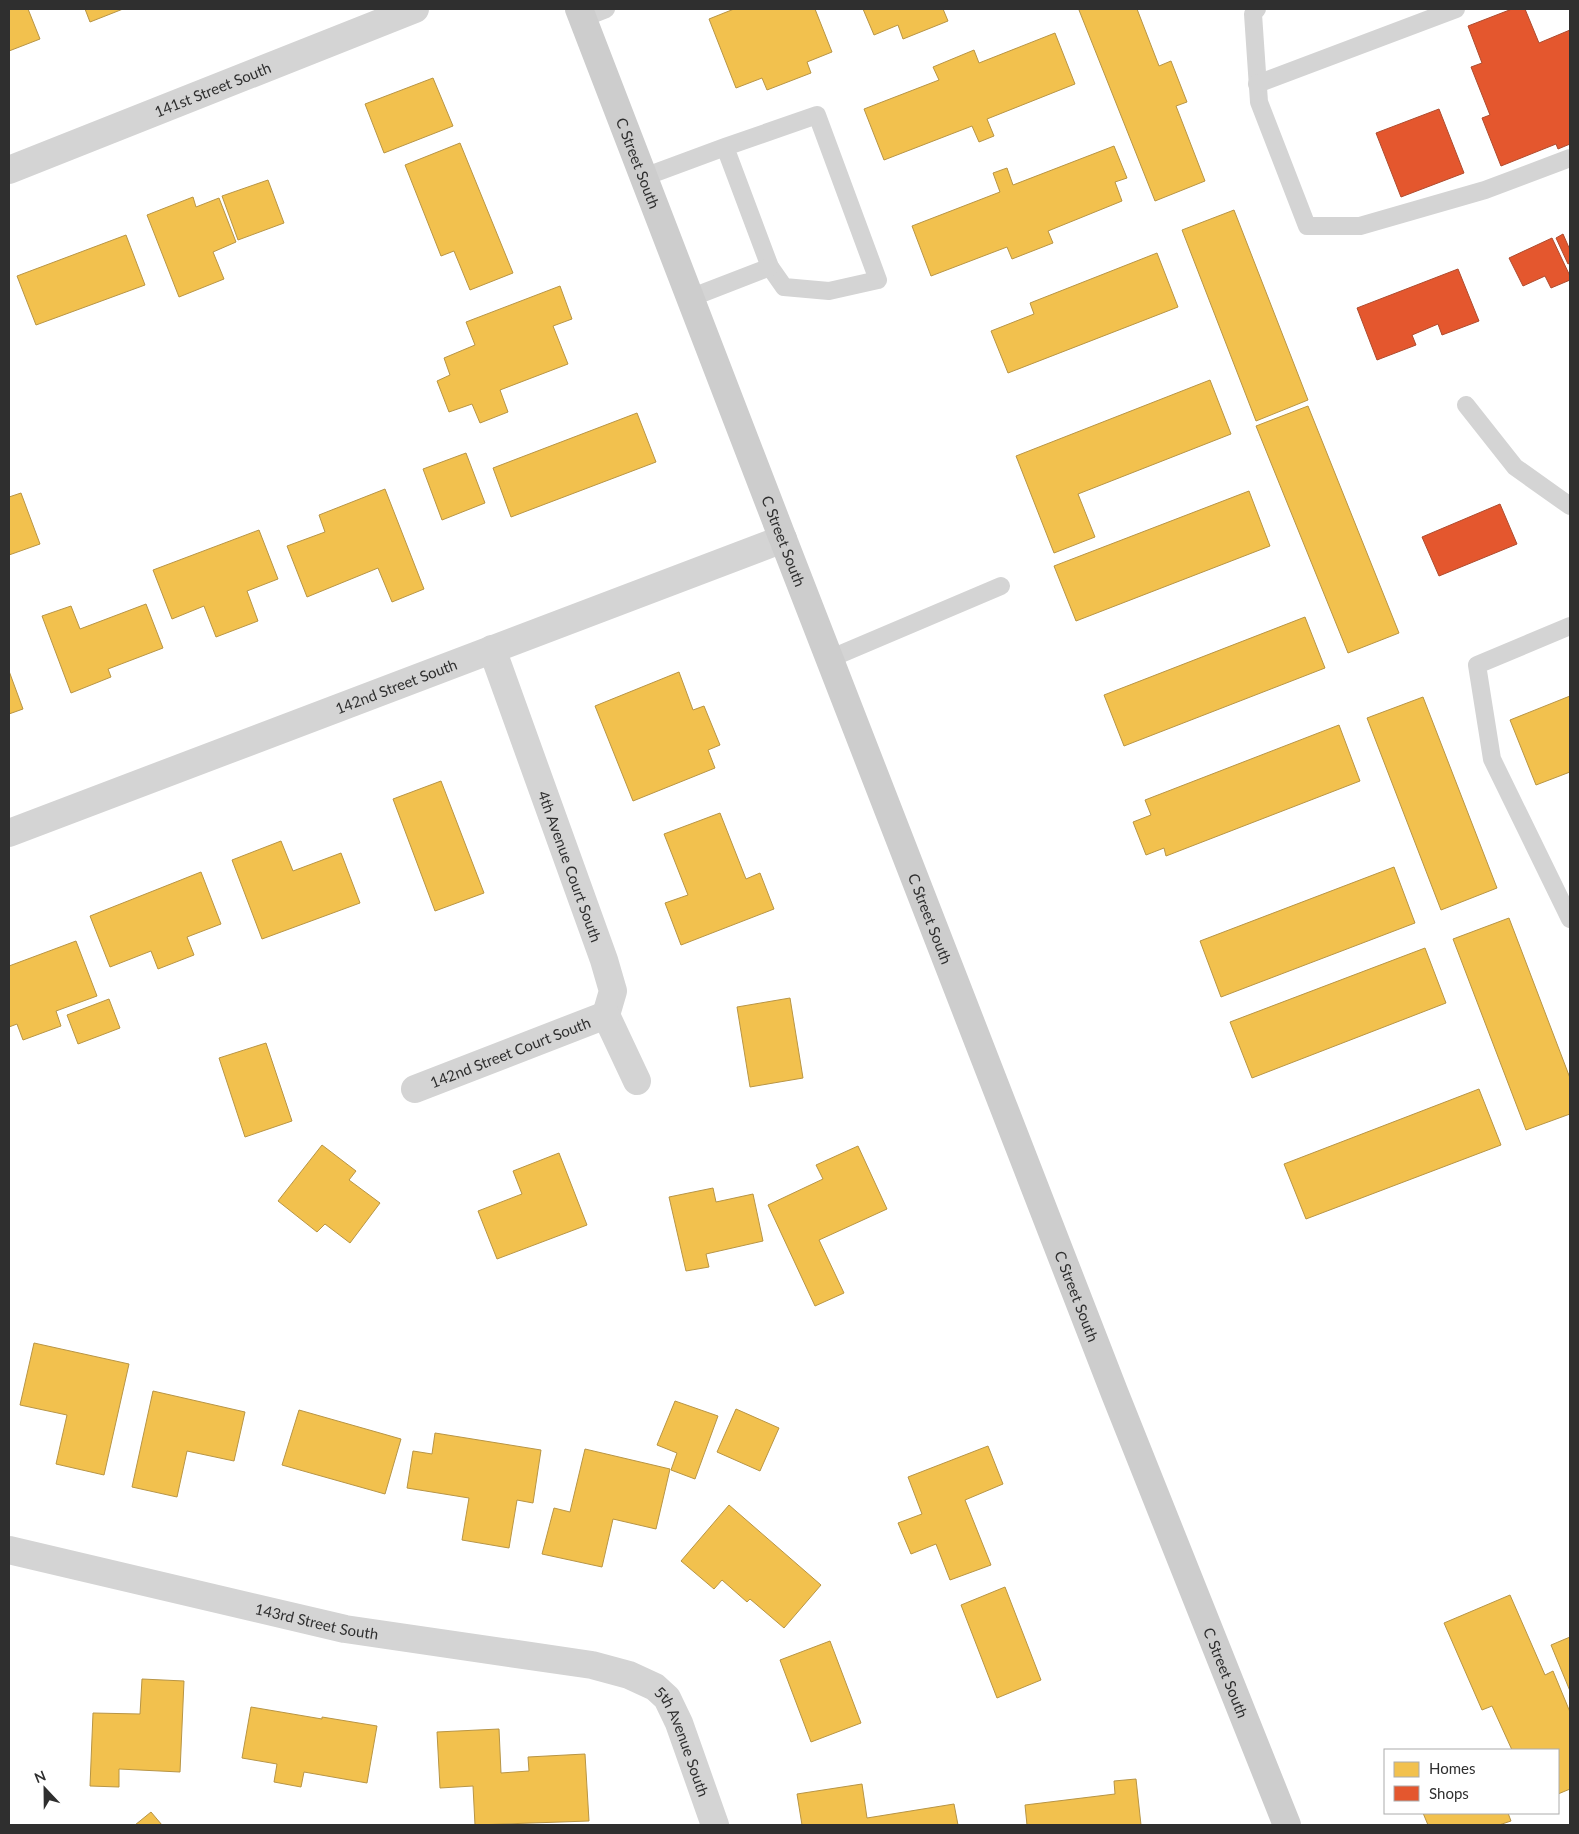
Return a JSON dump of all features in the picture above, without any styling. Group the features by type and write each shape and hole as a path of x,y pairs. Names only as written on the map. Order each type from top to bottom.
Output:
{"street":[{"name":"141st Street South","path":"9,170 415,9"},
{"name":"C Street South","path":"589,12 644,177 690,298 1115,1394 1287,1825"},
{"name":"142nd Street South","path":"9,833 783,539"},
{"name":"4th Avenue Court South","path":"492,649 604,960 613,992 606,1015"},
{"path":"606,1015 637,1081"},
{"name":"142nd Street Court South","path":"415,1089 606,1015"},
{"name":"143rd Street South","path":"9,1550 345,1629 592,1665 629,1675"},
{"name":"5th Avenue South","path":"629,1675 655,1687 668,1698 679,1723 715,1825"}],"lane":[{"path":"1257,9 1253,14 1259,102 1307,226 1360,226 1485,190 1570,158"},
{"path":"1257,84 1456,9"},
{"path":"644,177 725,147 817,116 878,280 829,291 784,287 770,267 725,147"},
{"path":"690,298 770,267"},
{"path":"1466,405 1515,467 1570,506"},
{"path":"829,659 1000,586"},
{"path":"1570,626 1477,665 1492,759 1570,919"}],"building: Homes":[{"path":"9,9 28,9 40,39 9,51"},
{"path":"85,9 123,9 90,22"},
{"path":"734,9 815,9 832,52 807,62 811,73 767,90 762,78 736,88 709,19"},
{"path":"863,9 943,9 948,21 903,39 898,25 874,35"},
{"path":"1137,9 1159,66 1171,61 1187,102 1176,106 1205,181 1155,201 1079,10"},
{"path":"1055,33 1075,84 987,119 994,136 979,142 972,126 884,160 864,109 939,80 933,67 974,50 979,63"},
{"path":"433,78 453,126 384,153 365,104"},
{"path":"460,143 513,273 470,290 454,251 441,256 405,165"},
{"path":"1114,146 1127,178 1115,182 1122,201 1048,231 1053,243 1012,259 1007,247 931,276 912,226 1000,192 993,173 1007,168 1013,185"},
{"path":"268,180 284,223 238,240 222,196"},
{"path":"193,197 196,207 219,198 236,242 213,252 224,279 179,297 147,215"},
{"path":"1234,210 1308,400 1256,421 1182,230"},
{"path":"126,235 145,285 36,325 17,276"},
{"path":"1157,253 1178,307 1008,373 991,331 1034,314 1030,303"},
{"path":"560,286 572,319 553,326 568,364 500,390 508,412 480,423 472,404 449,412 437,381 450,375 444,358 475,345 466,322"},
{"path":"1210,380 1231,434 1078,494 1095,537 1054,553 1016,456"},
{"path":"1308,406 1399,633 1348,653 1256,426"},
{"path":"637,413 656,462 511,517 493,468"},
{"path":"466,453 485,503 442,520 423,469"},
{"path":"385,489 424,589 392,602 378,568 307,597 287,546 325,532 319,515"},
{"path":"1249,491 1270,546 1076,621 1054,566"},
{"path":"21,493 40,544 9,555 9,497"},
{"path":"259,530 278,579 247,591 258,621 216,637 204,606 172,619 153,570"},
{"path":"146,604 163,648 108,669 111,677 71,693 42,616 71,606 80,629"},
{"path":"1305,617 1325,668 1124,746 1104,695"},
{"path":"9,671 23,709 9,714"},
{"path":"679,672 693,710 704,706 720,745 708,750 715,768 633,801 595,706"},
{"path":"1570,696 1570,772 1536,785 1510,720"},
{"path":"1423,697 1497,888 1441,910 1367,718"},
{"path":"1339,725 1360,781 1166,856 1164,848 1146,855 1133,822 1151,815 1145,800"},
{"path":"441,781 484,893 435,911 393,799"},
{"path":"720,813 746,879 760,873 774,909 681,945 665,903 688,895 664,834"},
{"path":"281,841 293,871 341,853 360,903 262,939 232,860"},
{"path":"1394,867 1415,923 1221,997 1200,941"},
{"path":"201,872 221,924 187,937 194,955 158,969 151,951 110,967 90,916"},
{"path":"1509,918 1570,1078 1570,1114 1526,1130 1453,939"},
{"path":"76,941 97,996 56,1011 61,1026 23,1040 17,1024 9,1027 9,966"},
{"path":"1425,948 1446,1003 1252,1078 1230,1022"},
{"path":"790,998 803,1078 750,1087 737,1007"},
{"path":"109,999 120,1028 78,1044 67,1015"},
{"path":"266,1043 292,1121 245,1137 219,1058"},
{"path":"1479,1089 1501,1145 1306,1219 1284,1164"},
{"path":"322,1145 356,1171 349,1180 380,1203 350,1243 325,1224 317,1232 278,1201"},
{"path":"858,1146 887,1209 819,1240 844,1293 815,1306 768,1205 823,1179 816,1165"},
{"path":"559,1153 587,1225 497,1259 478,1211 522,1194 513,1171"},
{"path":"713,1188 716,1202 753,1194 763,1241 706,1254 709,1267 686,1271 669,1197"},
{"path":"34,1343 129,1364 104,1475 56,1464 67,1415 20,1405"},
{"path":"153,1391 245,1412 234,1461 187,1451 177,1497 132,1487"},
{"path":"675,1401 718,1416 695,1479 671,1470 677,1453 657,1445"},
{"path":"736,1409 779,1428 760,1471 717,1452"},
{"path":"299,1410 401,1439 385,1494 282,1465"},
{"path":"435,1433 541,1450 533,1503 517,1500 509,1548 462,1540 469,1498 407,1488 413,1451 432,1454"},
{"path":"988,1446 1003,1484 965,1500 991,1565 950,1580 936,1544 911,1554 898,1523 922,1514 908,1477"},
{"path":"585,1449 670,1469 656,1529 613,1519 602,1567 542,1554 554,1508 570,1512"},
{"path":"729,1505 821,1585 784,1628 750,1599 747,1602 722,1580 714,1589 681,1561"},
{"path":"1005,1587 1041,1680 997,1698 961,1605"},
{"path":"1510,1595 1545,1675 1553,1671 1570,1712 1570,1789 1559,1794 1559,1749 1512,1749 1492,1706 1482,1710 1444,1623"},
{"path":"1570,1637 1570,1691 1551,1645"},
{"path":"830,1641 861,1723 811,1742 780,1660"},
{"path":"142,1679 184,1681 180,1772 119,1769 119,1787 90,1786 93,1713 140,1714"},
{"path":"251,1707 377,1726 367,1783 304,1772 301,1787 274,1782 277,1764 242,1758"},
{"path":"499,1729 501,1773 529,1771 528,1757 585,1754 589,1821 475,1825 473,1786 440,1788 437,1732"},
{"path":"1136,1779 1141,1825 1027,1825 1025,1805 1115,1794 1114,1781"},
{"path":"862,1784 867,1818 954,1804 958,1825 802,1825 797,1794"},
{"path":"151,1812 162,1825 135,1825"},
{"path":"1423,1814 1508,1814 1511,1821 1499,1825 1428,1825"}],"building: Shops":[{"path":"1512,9 1525,9 1539,43 1570,30 1570,144 1558,149 1556,144 1501,166 1482,118 1490,115 1471,67 1482,63 1468,26"},
{"path":"1439,109 1464,173 1401,197 1376,133"},
{"path":"1563,234 1570,250 1570,263 1568,264 1556,238"},
{"path":"1552,238 1570,276 1570,280 1551,288 1545,276 1523,286 1509,258"},
{"path":"1458,269 1479,321 1442,335 1438,324 1412,335 1416,345 1377,360 1357,308"},
{"path":"1500,504 1517,544 1439,576 1422,537"}]}
